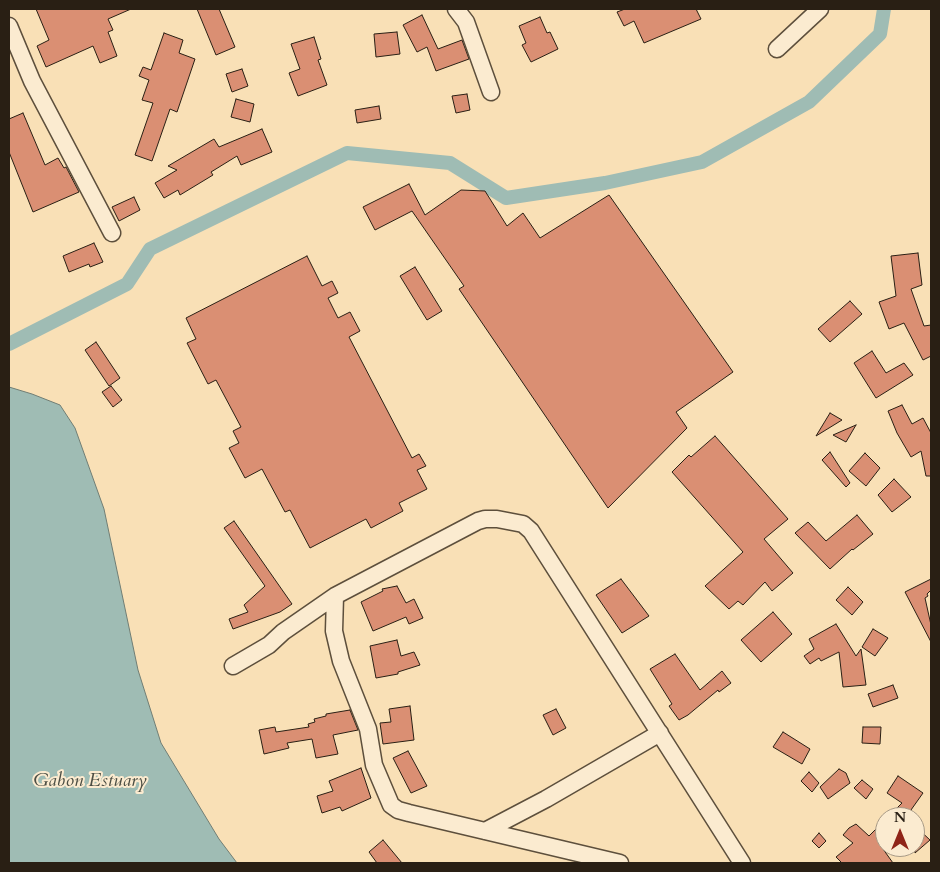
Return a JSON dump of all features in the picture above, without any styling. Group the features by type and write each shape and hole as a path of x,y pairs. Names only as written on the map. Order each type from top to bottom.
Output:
{"street":[{"path":"456,9 466,22 491,92"},
{"path":"777,49 820,9"},
{"path":"9,26 32,81 112,233"},
{"path":"232,666 268,645 335,596 478,521 496,519 523,524 531,531 742,863"},
{"path":"335,596 334,631 341,661 368,729 374,765 391,805 398,810 409,813 620,863"},
{"path":"485,831 546,799 660,733"}],"water":[{"name":"Gabon Estuary","path":"9,387 60,405 75,428 104,509 138,670 161,743 219,839 237,863 9,863"}],"building":[{"path":"36,9 131,9 108,19 113,30 108,32 117,56 100,63 93,46 46,67 37,46 49,40"},
{"path":"197,9 219,9 235,47 216,55"},
{"path":"625,9 696,9 701,19 644,43 634,21 624,26 617,12"},
{"path":"422,15 438,49 462,40 469,59 436,71 427,47 417,52 403,25"},
{"path":"540,17 547,33 550,32 558,49 531,62 522,45 526,43 519,26"},
{"path":"397,32 400,54 376,57 374,34"},
{"path":"164,33 183,40 179,53 195,59 177,112 170,109 152,161 135,155 153,103 142,100 149,80 139,76 143,67 151,70"},
{"path":"314,37 321,59 318,60 327,85 298,96 289,73 300,69 291,44"},
{"path":"242,69 248,86 232,92 226,74"},
{"path":"467,94 470,110 456,113 452,96"},
{"path":"236,99 254,104 250,122 231,117"},
{"path":"379,106 381,119 357,123 355,110"},
{"path":"23,113 45,165 58,158 64,168 66,167 79,192 33,212 9,152 9,119"},
{"path":"262,129 272,152 241,165 237,156 211,172 213,175 180,195 178,190 164,198 155,183 177,170 168,166 214,139 219,147"},
{"path":"409,184 425,215 461,190 485,191 507,226 523,213 540,238 609,195 733,372 676,412 687,428 608,508 459,289 464,286 412,211 375,230 363,207"},
{"path":"134,197 140,210 119,221 112,207"},
{"path":"94,243 103,262 90,267 89,264 69,272 63,256"},
{"path":"918,253 922,285 911,289 924,326 931,325 931,356 923,360 904,323 889,329 879,302 896,296 891,256"},
{"path":"307,256 322,286 332,281 338,293 328,298 338,318 350,312 360,331 349,337 412,458 419,454 426,466 417,470 427,489 399,503 403,511 371,528 366,519 310,548 290,510 285,512 262,469 245,478 229,448 239,443 233,431 241,427 216,380 208,384 187,343 196,339 186,318"},
{"path":"415,267 442,311 427,320 400,276"},
{"path":"850,301 862,314 830,342 818,329"},
{"path":"96,342 120,378 109,386 85,350"},
{"path":"872,351 886,373 904,363 913,375 876,398 854,363"},
{"path":"111,386 122,400 113,407 102,392"},
{"path":"902,405 912,424 923,418 931,433 931,476 926,476 921,451 911,457 897,433 888,411"},
{"path":"830,413 842,420 816,436"},
{"path":"856,425 846,442 833,435"},
{"path":"715,436 788,519 764,539 793,573 772,591 765,582 743,605 738,601 729,609 705,586 743,552 672,472 689,455 691,457"},
{"path":"830,452 850,483 846,487 822,460"},
{"path":"865,453 880,468 866,486 849,471"},
{"path":"894,479 911,497 892,512 878,495"},
{"path":"857,515 873,534 852,549 830,569 795,533 808,522 826,541"},
{"path":"234,521 292,604 280,612 233,629 229,619 248,612 244,605 265,586 224,528"},
{"path":"621,579 649,616 622,633 596,595"},
{"path":"931,579 931,590 925,598 931,625 931,642 905,592"},
{"path":"397,586 406,603 414,599 423,618 409,624 406,617 373,631 361,602 383,591 382,589"},
{"path":"848,587 863,602 852,615 836,600"},
{"path":"773,612 792,634 761,662 741,640"},
{"path":"836,624 856,656 861,649 866,685 843,687 839,652 821,661 819,658 810,664 804,656 814,649 809,639"},
{"path":"873,629 888,638 875,656 862,647"},
{"path":"397,640 401,656 414,652 420,665 398,672 398,674 376,678 370,646"},
{"path":"675,654 700,690 722,671 731,683 719,692 718,690 688,715 679,720 669,706 672,704 650,669"},
{"path":"893,685 898,698 873,707 868,694"},
{"path":"410,706 414,740 383,744 380,723 391,722 389,709"},
{"path":"556,709 566,728 553,735 543,715"},
{"path":"350,710 358,730 333,735 338,754 316,758 312,739 287,743 289,748 264,754 259,730 275,727 276,732 309,727 308,724 315,722 314,719 326,716 326,714"},
{"path":"863,727 881,727 880,744 862,743"},
{"path":"783,732 810,749 802,764 773,747"},
{"path":"408,751 427,786 411,793 393,758"},
{"path":"361,768 371,798 342,811 340,807 322,813 317,796 333,791 329,781"},
{"path":"839,769 846,773 850,783 828,799 820,787"},
{"path":"809,772 819,783 812,792 801,781"},
{"path":"898,776 923,793 913,807 898,807 902,803 887,793"},
{"path":"862,780 873,789 866,799 854,788"},
{"path":"856,824 869,836 875,830 875,857 889,857 893,863 842,863 836,857 853,843 843,835 849,828"},
{"path":"819,833 826,841 819,848 812,841"},
{"path":"925,835 930,840 925,844"},
{"path":"383,840 402,863 377,863 369,852"}],"waterway":[{"path":"9,344 127,284 150,249 347,153 450,163 506,198 605,183 702,162 809,102 880,34 884,9"}]}
